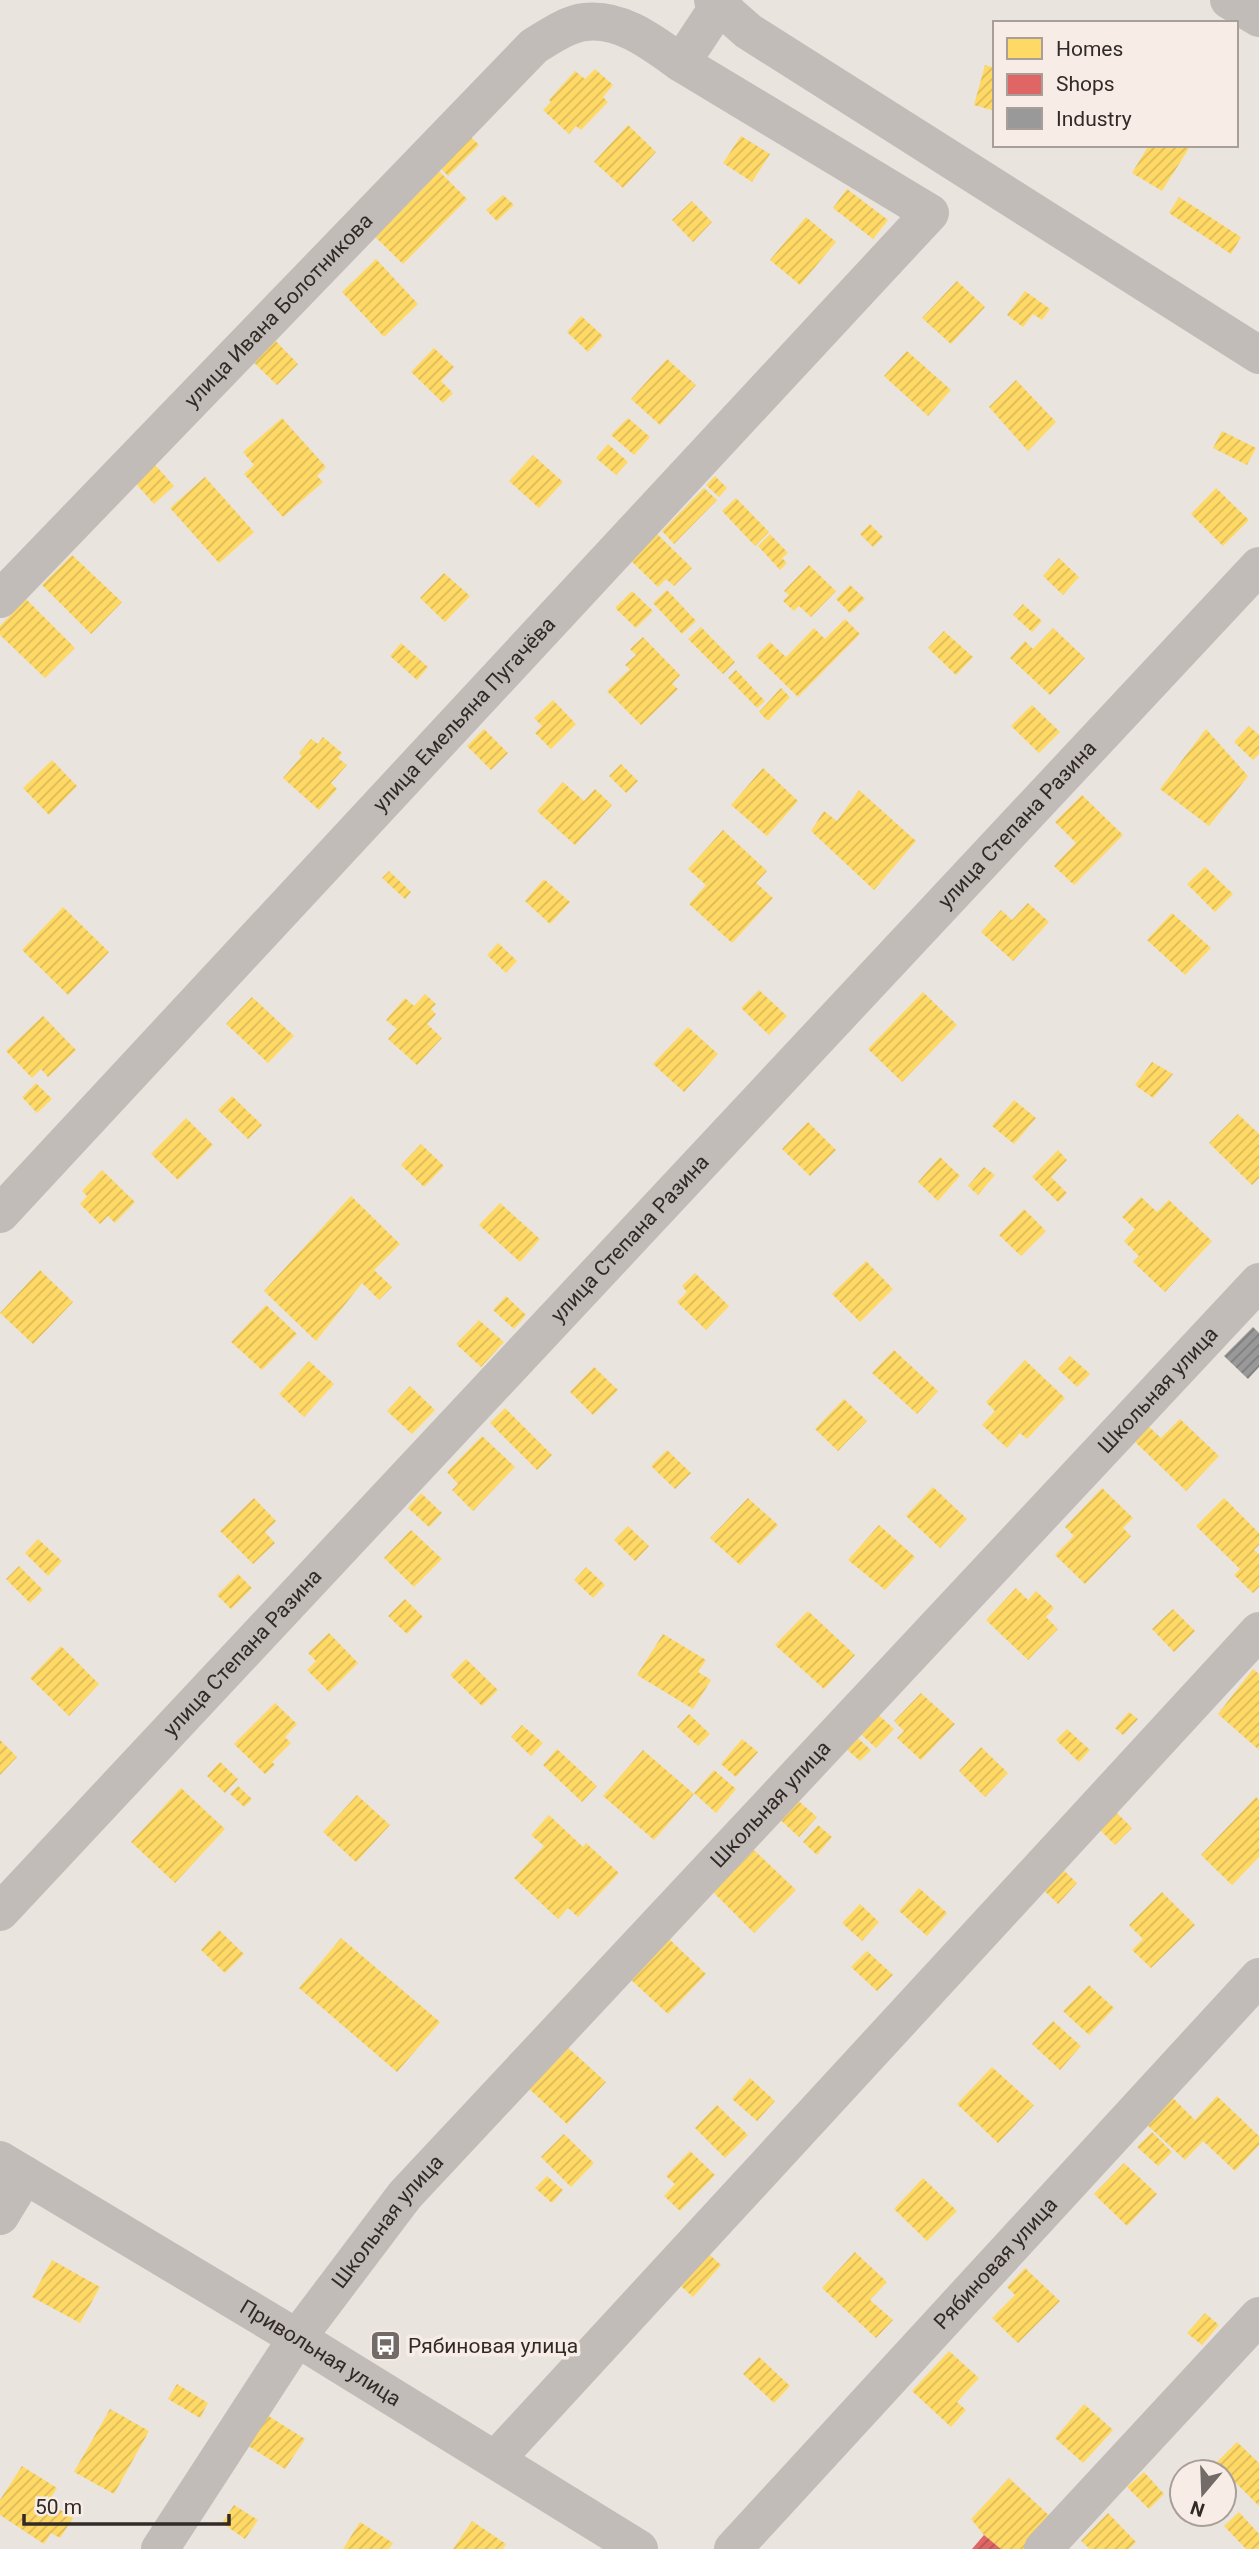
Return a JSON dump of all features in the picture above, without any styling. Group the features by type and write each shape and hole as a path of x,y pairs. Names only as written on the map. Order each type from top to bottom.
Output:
{"street":[{"path":"1230,0 1259,18"},
{"path":"681,63 716,3 748,32 1259,355"},
{"name":"улица Ивана Болотникова","path":"0,598 534,46 562,30 584,22 623,27 930,213"},
{"name":"улица Емельяна Пугачёва","path":"0,1214 930,213"},
{"name":"улица Степана Разина","path":"0,1912 1259,566"},
{"name":"Школьная улица","path":"160,2549 298,2338 405,2195 1259,1282"},
{"path":"496,2459 1259,1631"},
{"name":"Рябиновая улица","path":"733,2549 1259,1977"},
{"path":"0,2216 12,2168"},
{"name":"Привольная улица","path":"12,2168 298,2338 639,2549"},
{"path":"1043,2549 1259,2316"}],"building: Homes":[{"path":"985,65 993,67 993,110 974,105"},
{"path":"595,69 613,85 603,97 608,102 581,130 576,126 569,134 543,110 575,71 585,79"},
{"path":"628,125 656,152 623,188 594,162"},
{"path":"461,127 479,145 448,176 430,157"},
{"path":"741,136 770,154 752,182 723,163"},
{"path":"1148,147 1190,147 1162,191 1132,173"},
{"path":"429,161 467,199 403,264 364,226"},
{"path":"847,189 888,220 873,239 833,208"},
{"path":"503,195 514,205 497,221 486,210"},
{"path":"1179,197 1241,237 1231,254 1169,213"},
{"path":"692,201 712,222 693,242 672,220"},
{"path":"806,217 836,242 800,285 770,260"},
{"path":"376,259 418,304 384,337 342,292"},
{"path":"957,281 985,307 951,344 922,318"},
{"path":"1025,291 1050,309 1042,320 1033,314 1023,327 1007,315"},
{"path":"581,316 603,336 588,352 567,332"},
{"path":"266,331 298,364 277,385 244,353"},
{"path":"434,348 454,367 441,381 453,393 443,403 411,372"},
{"path":"907,351 951,390 928,416 884,376"},
{"path":"667,359 696,385 660,425 631,399"},
{"path":"1016,380 1056,422 1028,451 989,407"},
{"path":"282,418 326,467 317,476 323,482 283,517 244,474 254,465 243,452"},
{"path":"628,418 650,437 634,455 611,435"},
{"path":"1222,431 1256,448 1247,465 1213,448"},
{"path":"608,444 628,462 616,475 596,458"},
{"path":"533,455 563,482 539,508 509,481"},
{"path":"149,458 174,486 154,504 129,476"},
{"path":"715,476 727,488 719,497 706,485"},
{"path":"205,477 254,532 219,563 170,508"},
{"path":"704,488 717,500 674,544 662,531"},
{"path":"1216,488 1249,520 1223,546 1191,514"},
{"path":"736,498 769,532 755,546 722,511"},
{"path":"870,524 883,537 873,547 860,534"},
{"path":"654,531 692,568 674,586 666,579 658,587 628,558"},
{"path":"770,534 788,553 782,558 787,563 780,570 758,546"},
{"path":"72,555 122,602 91,634 42,585"},
{"path":"1059,558 1079,577 1063,595 1043,576"},
{"path":"809,565 836,591 811,617 799,606 794,611 783,601 789,595 784,591"},
{"path":"444,573 470,596 445,622 420,598"},
{"path":"850,585 865,599 850,613 836,599"},
{"path":"667,590 696,621 682,634 653,603"},
{"path":"632,591 653,611 636,628 615,608"},
{"path":"26,599 75,648 45,678 0,635 0,626"},
{"path":"1023,604 1042,621 1032,632 1013,615"},
{"path":"845,619 860,634 798,697 756,656 770,642 786,657 814,628 825,639"},
{"path":"701,627 735,662 723,674 688,639"},
{"path":"1053,628 1085,658 1050,695 1010,658 1025,641 1033,649"},
{"path":"944,631 973,657 956,675 928,648"},
{"path":"643,637 680,675 672,684 678,689 641,725 607,691 630,669 625,665 636,655 630,649"},
{"path":"401,643 428,667 417,680 390,656"},
{"path":"736,670 765,701 757,708 728,678"},
{"path":"781,688 790,697 768,721 759,712"},
{"path":"553,700 576,724 551,749 535,733 542,726 534,718"},
{"path":"1032,705 1060,732 1039,753 1011,726"},
{"path":"1249,726 1259,735 1259,754 1253,760 1234,742"},
{"path":"484,729 508,753 491,770 467,746"},
{"path":"1206,729 1248,776 1209,826 1160,789"},
{"path":"323,737 342,753 338,758 347,765 331,783 337,789 319,810 283,778 302,756 299,753 311,739 318,744"},
{"path":"52,760 77,786 49,815 23,788"},
{"path":"621,764 638,781 626,793 609,776"},
{"path":"763,768 798,801 767,836 731,805"},
{"path":"563,782 584,801 595,789 612,805 575,845 537,811"},
{"path":"859,790 916,841 874,890 811,831 824,811 837,821"},
{"path":"1082,795 1123,835 1074,885 1054,866 1076,843 1055,822"},
{"path":"723,830 767,871 756,883 773,898 732,943 689,904 706,885 688,869"},
{"path":"1205,867 1233,894 1215,912 1187,884"},
{"path":"389,871 411,892 405,899 382,878"},
{"path":"544,879 570,902 550,924 525,901"},
{"path":"1028,903 1049,922 1013,961 981,932 1001,910 1012,920"},
{"path":"63,907 109,952 68,995 22,950"},
{"path":"1172,913 1211,948 1185,975 1147,940"},
{"path":"498,943 517,961 506,973 487,955"},
{"path":"759,990 787,1016 769,1035 741,1008"},
{"path":"923,992 957,1025 902,1082 868,1049"},
{"path":"425,994 436,1004 431,1009 436,1014 427,1024 442,1038 417,1065 388,1039 397,1029 386,1020 405,998 414,1006"},
{"path":"252,997 294,1036 268,1063 226,1024"},
{"path":"43,1016 76,1050 48,1077 41,1069 32,1078 6,1051"},
{"path":"688,1027 718,1054 684,1092 653,1064"},
{"path":"1152,1062 1173,1074 1153,1098 1135,1085"},
{"path":"36,1083 52,1099 37,1113 22,1097"},
{"path":"232,1096 262,1125 248,1139 218,1110"},
{"path":"1014,1100 1036,1118 1014,1144 992,1126"},
{"path":"1238,1114 1259,1134 1259,1178 1252,1185 1209,1143"},
{"path":"186,1118 213,1145 178,1180 151,1154"},
{"path":"808,1122 836,1150 810,1176 782,1149"},
{"path":"421,1144 444,1166 424,1187 401,1165"},
{"path":"1058,1150 1067,1160 1051,1177 1067,1193 1058,1202 1032,1177"},
{"path":"940,1157 960,1176 938,1201 918,1182"},
{"path":"984,1167 995,1175 978,1195 968,1186"},
{"path":"102,1170 135,1202 115,1223 108,1216 100,1224 80,1204 87,1196 82,1191"},
{"path":"351,1196 400,1244 374,1270 392,1287 379,1300 362,1283 316,1341 264,1291"},
{"path":"1141,1197 1157,1212 1169,1200 1212,1241 1165,1292 1133,1262 1139,1256 1124,1241 1135,1229 1122,1217"},
{"path":"500,1203 540,1239 520,1262 479,1225"},
{"path":"1024,1209 1046,1231 1021,1256 999,1235"},
{"path":"866,1261 893,1289 860,1322 832,1294"},
{"path":"40,1270 73,1302 33,1344 0,1313"},
{"path":"695,1273 729,1306 706,1330 677,1302 687,1292 682,1286"},
{"path":"506,1296 526,1315 514,1329 493,1310"},
{"path":"266,1305 297,1334 262,1370 231,1342"},
{"path":"479,1320 504,1342 481,1367 456,1344"},
{"path":"894,1350 938,1391 917,1414 872,1373"},
{"path":"1070,1356 1090,1374 1077,1387 1058,1369"},
{"path":"1025,1360 1065,1398 1027,1439 1020,1433 1007,1448 982,1425 995,1411 986,1402"},
{"path":"309,1361 334,1384 304,1417 279,1394"},
{"path":"594,1367 618,1390 593,1415 570,1392"},
{"path":"410,1386 435,1410 412,1434 387,1411"},
{"path":"844,1399 867,1421 838,1451 815,1429"},
{"path":"505,1408 552,1455 537,1470 490,1423"},
{"path":"1180,1419 1219,1456 1186,1491 1130,1437 1145,1423 1161,1438"},
{"path":"482,1436 515,1467 473,1511 452,1490 458,1484 447,1472"},
{"path":"667,1450 691,1473 675,1489 651,1466"},
{"path":"933,1487 967,1519 940,1548 906,1516"},
{"path":"1102,1488 1133,1518 1123,1528 1131,1536 1085,1584 1055,1555 1074,1536 1065,1527"},
{"path":"421,1493 442,1513 429,1527 408,1508"},
{"path":"254,1498 276,1521 265,1532 275,1543 253,1564 220,1531"},
{"path":"748,1498 778,1525 740,1565 710,1538"},
{"path":"1224,1498 1259,1533 1259,1545 1254,1550 1259,1554 1259,1587 1253,1593 1234,1575 1240,1569 1196,1526"},
{"path":"879,1525 915,1557 885,1590 848,1560"},
{"path":"628,1526 649,1546 635,1561 614,1540"},
{"path":"411,1530 442,1559 414,1587 384,1558"},
{"path":"38,1539 62,1561 48,1576 25,1553"},
{"path":"19,1566 43,1590 30,1603 6,1579"},
{"path":"586,1567 605,1585 593,1598 574,1580"},
{"path":"238,1574 252,1588 231,1609 217,1595"},
{"path":"1016,1588 1028,1600 1036,1591 1054,1608 1046,1617 1058,1629 1028,1660 986,1620"},
{"path":"405,1599 423,1617 407,1634 388,1616"},
{"path":"1173,1609 1195,1631 1174,1652 1152,1629"},
{"path":"808,1611 855,1655 824,1689 775,1645"},
{"path":"329,1633 358,1663 329,1692 307,1670 316,1661 308,1653"},
{"path":"663,1634 706,1660 698,1672 711,1680 693,1709 637,1675"},
{"path":"61,1646 99,1684 69,1716 30,1678"},
{"path":"466,1659 498,1690 482,1706 450,1675"},
{"path":"1253,1669 1259,1674 1259,1750 1218,1714"},
{"path":"921,1693 955,1724 921,1760 897,1738 904,1731 894,1721"},
{"path":"275,1703 297,1724 285,1737 291,1743 272,1762 275,1765 265,1774 234,1744"},
{"path":"871,1708 894,1729 876,1748 853,1727"},
{"path":"1129,1712 1138,1719 1123,1735 1115,1728"},
{"path":"689,1714 710,1734 698,1746 677,1727"},
{"path":"522,1725 543,1743 531,1756 511,1737"},
{"path":"1067,1729 1090,1750 1079,1762 1056,1740"},
{"path":"853,1734 871,1750 860,1761 843,1746"},
{"path":"742,1739 758,1752 736,1777 721,1764"},
{"path":"0,1740 17,1757 0,1775"},
{"path":"981,1747 1008,1773 985,1797 959,1771"},
{"path":"557,1749 597,1786 582,1802 543,1765"},
{"path":"643,1750 694,1794 654,1840 603,1796"},
{"path":"220,1762 238,1779 225,1793 207,1776"},
{"path":"714,1770 736,1789 716,1813 694,1793"},
{"path":"238,1786 252,1799 244,1807 230,1794"},
{"path":"181,1788 225,1829 175,1883 131,1842"},
{"path":"357,1795 390,1825 356,1862 323,1832"},
{"path":"794,1797 817,1817 799,1837 776,1816"},
{"path":"1256,1797 1259,1800 1259,1857 1232,1885 1201,1855"},
{"path":"1110,1806 1132,1828 1115,1845 1093,1823"},
{"path":"549,1815 583,1847 586,1843 619,1873 578,1917 568,1908 558,1919 514,1878 544,1846 531,1835"},
{"path":"818,1825 832,1837 817,1855 803,1842"},
{"path":"754,1850 796,1890 754,1933 713,1892"},
{"path":"1052,1859 1077,1883 1058,1904 1032,1879"},
{"path":"919,1888 947,1913 927,1936 899,1911"},
{"path":"1162,1892 1195,1925 1151,1968 1132,1950 1143,1939 1129,1925"},
{"path":"860,1904 879,1922 862,1941 842,1923"},
{"path":"219,1930 244,1954 225,1973 201,1950"},
{"path":"667,1937 706,1974 668,2014 629,1978"},
{"path":"341,1938 440,2022 397,2072 299,1988"},
{"path":"867,1951 893,1975 877,1991 851,1967"},
{"path":"1089,1985 1114,2008 1089,2035 1063,2011"},
{"path":"1053,2021 1081,2046 1060,2070 1032,2044"},
{"path":"565,2045 606,2082 567,2124 527,2087"},
{"path":"992,2067 1034,2105 998,2143 957,2104"},
{"path":"750,2078 775,2101 757,2121 732,2099"},
{"path":"1171,2096 1195,2120 1217,2096 1259,2136 1259,2145 1235,2171 1203,2141 1185,2160 1145,2123"},
{"path":"717,2105 748,2135 725,2158 695,2128"},
{"path":"1152,2132 1172,2152 1158,2166 1137,2147"},
{"path":"564,2134 594,2163 571,2187 541,2157"},
{"path":"690,2151 715,2175 680,2211 664,2196 675,2184 666,2176"},
{"path":"1124,2163 1157,2194 1127,2226 1094,2194"},
{"path":"547,2176 563,2190 552,2203 535,2188"},
{"path":"923,2178 957,2211 927,2241 894,2209"},
{"path":"701,2247 721,2265 693,2297 673,2279"},
{"path":"855,2252 887,2282 870,2300 893,2320 876,2338 822,2288"},
{"path":"52,2260 100,2287 80,2323 32,2297"},
{"path":"1025,2268 1060,2301 1018,2343 992,2318 1015,2295 1007,2287"},
{"path":"1205,2313 1219,2325 1202,2345 1187,2333"},
{"path":"949,2351 979,2378 957,2402 966,2410 951,2427 912,2391"},
{"path":"759,2357 790,2386 774,2403 743,2374"},
{"path":"177,2384 208,2403 200,2418 168,2399"},
{"path":"1084,2404 1113,2430 1083,2463 1055,2438"},
{"path":"110,2409 149,2431 114,2494 74,2472"},
{"path":"267,2415 305,2439 285,2469 247,2445"},
{"path":"1237,2442 1259,2463 1259,2506 1238,2485 1238,2458 1221,2458"},
{"path":"22,2466 57,2488 48,2502 73,2518 60,2538 51,2533 44,2544 0,2515 0,2500"},
{"path":"1144,2472 1164,2494 1149,2509 1127,2487"},
{"path":"1009,2478 1055,2521 1030,2549 1001,2549 984,2535 971,2519"},
{"path":"234,2505 258,2520 245,2539 222,2523"},
{"path":"1108,2513 1136,2542 1129,2549 1090,2549 1081,2541"},
{"path":"1238,2513 1259,2534 1259,2549 1246,2549 1226,2528 1238,2528"},
{"path":"472,2521 506,2544 503,2549 453,2549"},
{"path":"360,2522 393,2543 389,2549 343,2549"}],"building: Shops":[{"path":"984,2535 1001,2549 972,2549"}],"building: Industry":[{"path":"1253,1327 1259,1333 1259,1367 1248,1379 1224,1356"}],"place":[{"name":"Рябиновая улица","path":"385,2346"}]}
